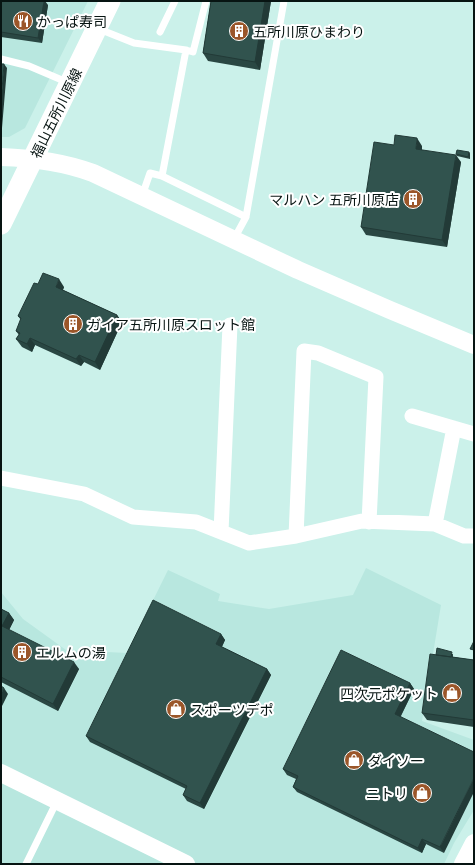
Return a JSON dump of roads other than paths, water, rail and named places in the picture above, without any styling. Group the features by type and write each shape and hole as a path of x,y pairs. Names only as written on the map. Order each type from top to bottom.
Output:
{"main road":[{"name":"福山五所川原線","path":"1,224 71,84 97,28 107,2"}],"street":[{"path":"1,157 34,158 76,166 298,270 474,345"},
{"path":"221,532 230,325"},
{"path":"296,536 304,351 318,353 376,377 369,522"},
{"path":"412,416 474,434"},
{"path":"435,524 454,428"},
{"path":"1,478 84,494 133,517 196,522 249,543 296,536 362,521 435,524 464,536 474,536"},
{"path":"1,773 175,862"},
{"path":"463,864 474,843"}],"lane":[{"path":"160,32 175,1"},
{"path":"97,28 134,43 193,52 206,1"},
{"path":"234,239 246,217 284,1"},
{"path":"162,176 186,50"},
{"path":"1,59 29,66 71,84"},
{"path":"142,196 150,173 162,176 246,217"},
{"path":"26,864 57,801"}],"place":[{"name":"かっぱ寿司","path":"23,21"},
{"name":"五所川原ひまわり","path":"239,31"},
{"name":"マルハン 五所川原店","path":"413,199"},
{"name":"ガイア五所川原スロット館","path":"73,324"},
{"name":"エルムの湯","path":"22,652"},
{"name":"四次元ポケット","path":"452,693"},
{"name":"スポーツデポ","path":"176,709"},
{"name":"ダイソー","path":"354,760"},
{"name":"ニトリ","path":"422,793"}]}
